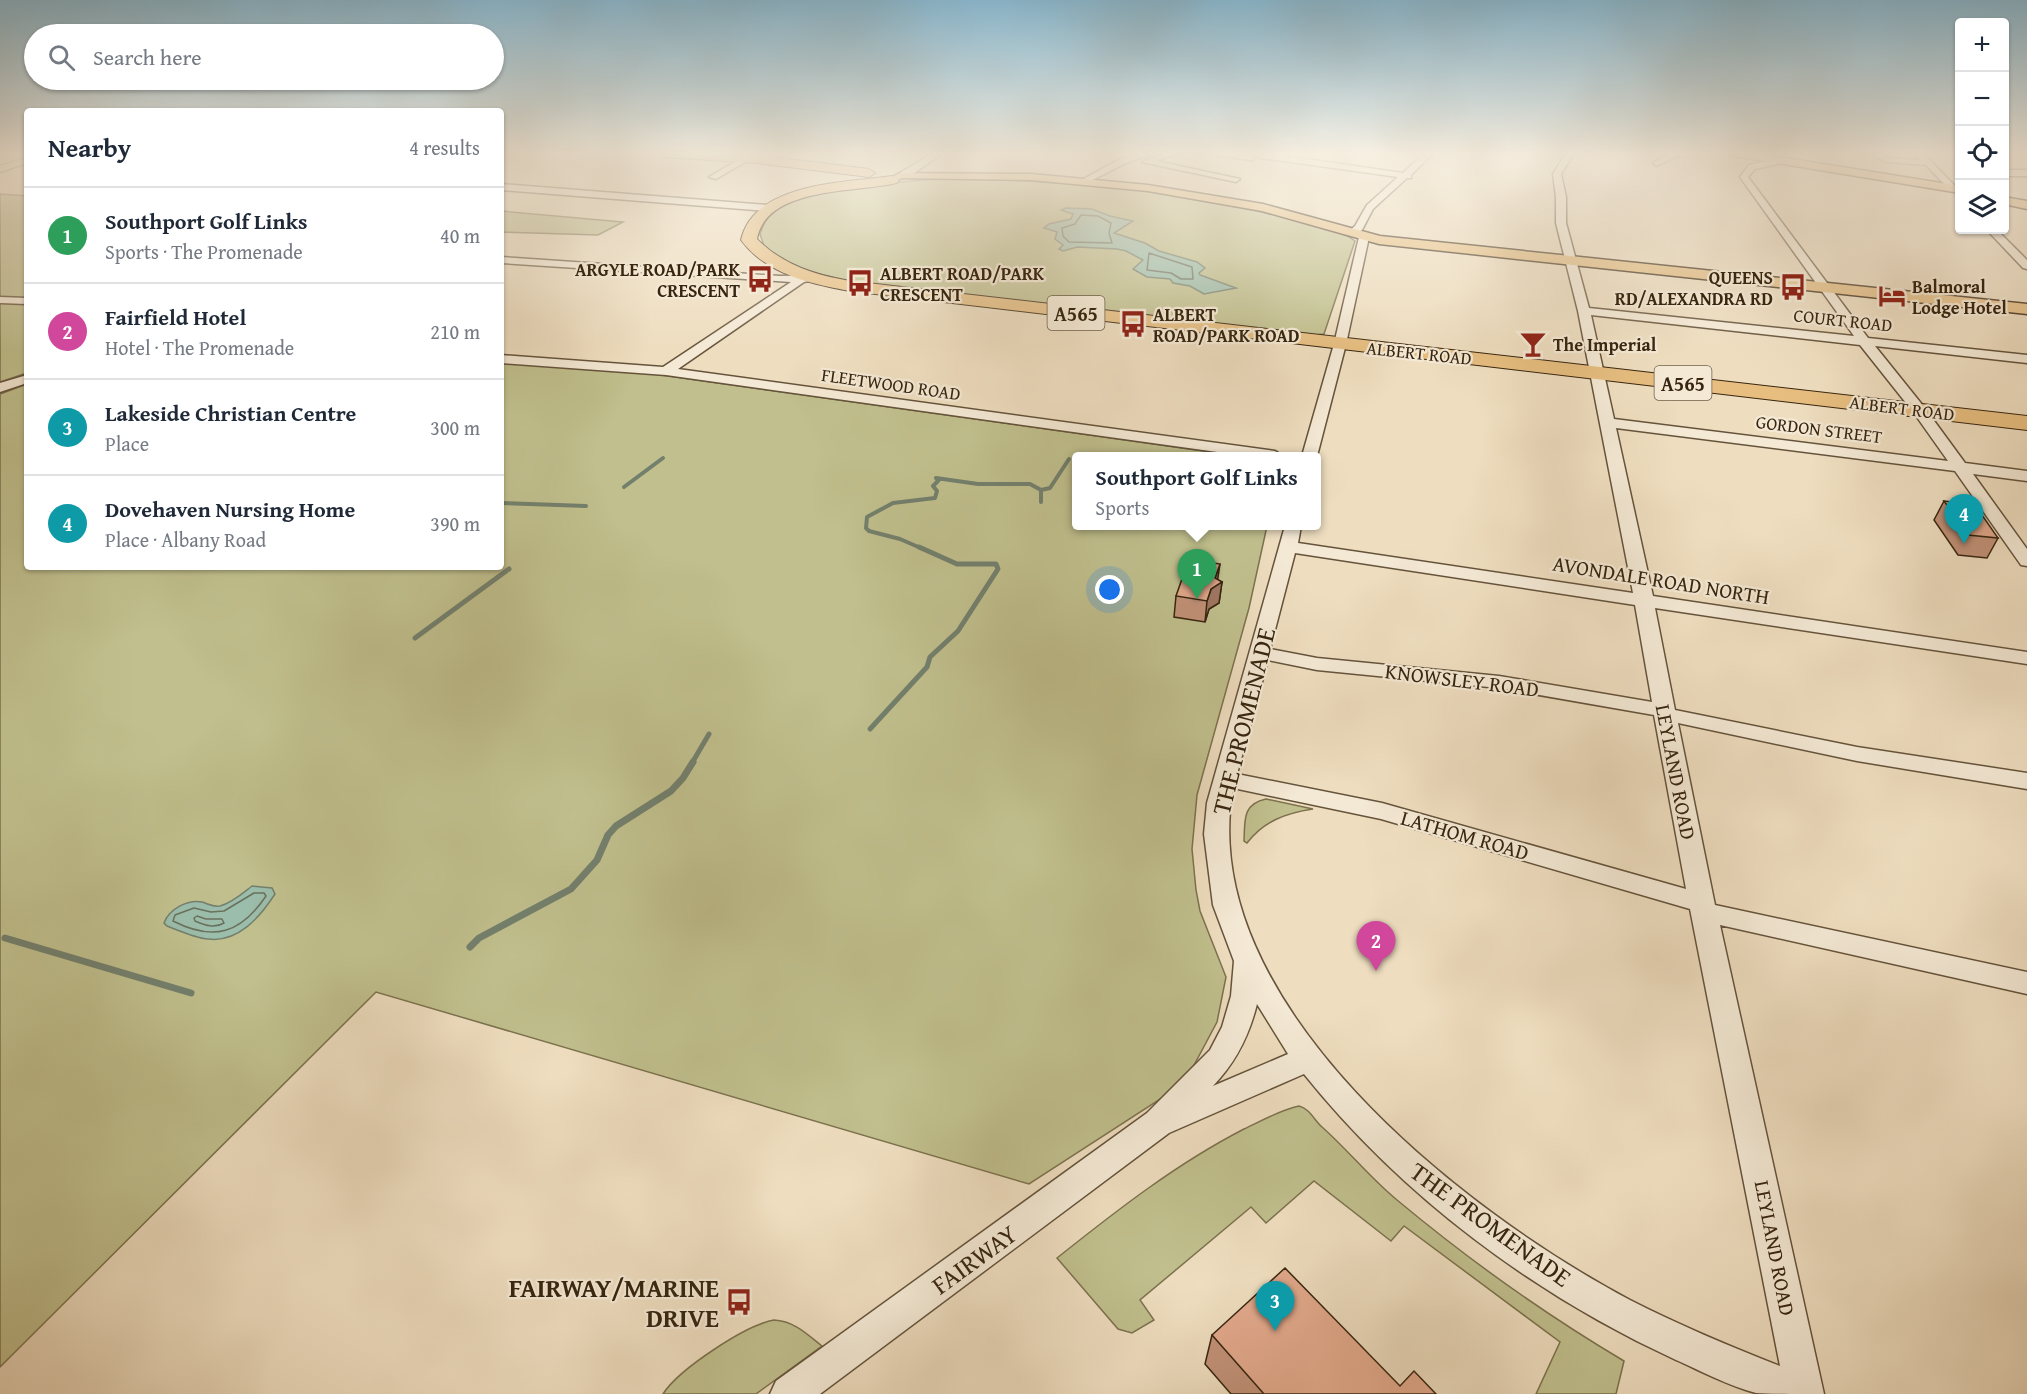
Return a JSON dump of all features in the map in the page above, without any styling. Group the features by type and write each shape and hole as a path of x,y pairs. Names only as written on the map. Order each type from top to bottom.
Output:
{"highway":[{"name":"A565","path":"759,218 749,240 773,262 801,276"},
{"name":"ALBERT ROAD","path":"801,276 861,287 2027,423"}],"main road":[{"path":"1299,218 1358,235 1573,261 2027,309"}],"street":[{"path":"1310,452 1340,344 1358,235 1364,218"},
{"name":"LEYLAND ROAD","path":"1562,218 1584,311 1644,600 1664,712 1805,1394"},
{"path":"1774,218 1863,340 1919,410 2027,561"},
{"path":"1996,234 2027,266"},
{"path":"504,260 767,277 801,276"},
{"path":"666,371 797,283 801,276"},
{"path":"0,300 24,302"},
{"name":"COURT ROAD","path":"1584,311 2027,359"},
{"name":"FLEETWOOD ROAD","path":"504,359 666,371 1246,452"},
{"path":"0,388 24,380"},
{"name":"GORDON STREET","path":"1606,422 2027,476"},
{"name":"THE PROMENADE","path":"1292,530 1261,653 1225,779 1217,817 1216,856 1227,908 1248,961 1273,1007 1309,1059 1355,1114 1422,1178 1518,1251 1592,1298 1682,1344 1805,1394"},
{"name":"AVONDALE ROAD NORTH","path":"1288,547 2027,658"},
{"name":"KNOWSLEY ROAD","path":"1261,653 1317,664 1499,682 1664,712 1868,756 2027,781"},
{"name":"LATHOM ROAD","path":"1225,779 1382,811 1704,908 2027,983"},
{"name":"FAIRWAY","path":"789,1394 1158,1123 1220,1059 1236,1029 1245,996 1248,961"},
{"name":"FAIRWAY","path":"1158,1123 1309,1059"}],"shaded area":[{"path":"0,218 24,218 24,374 0,382"},
{"path":"504,218 579,218 623,222 598,235 504,232"},
{"path":"769,218 1287,218 1322,226 1355,241 1324,334 1315,335 852,282 803,270 765,249 760,234"},
{"path":"504,361 654,374 1210,452 1072,452 1072,530 1266,530 1249,608 1197,795 1192,849 1196,890 1200,911 1226,977 1217,1022 1193,1067 1162,1098 1029,1184 376,992 0,1367 0,394 24,385 24,570 504,570"},
{"path":"1266,799 1313,809 1276,819 1261,829 1247,843 1244,841 1246,814 1258,801"},
{"path":"1299,1106 1309,1112 1387,1191 1451,1244 1536,1305 1624,1361 1616,1394 1536,1394 1560,1342 1404,1226 1391,1241 1314,1181 1266,1223 1251,1207 1140,1300 1154,1320 1132,1333 1118,1329 1057,1258 1124,1206 1194,1157 1244,1129"},
{"path":"774,1320 794,1326 822,1346 756,1394 663,1394 683,1373 714,1350 747,1330"}],"water":[{"path":"1119,218 1133,221 1114,233 1145,243 1159,251 1197,262 1205,268 1199,273 1200,275 1236,288 1204,294 1190,286 1173,283 1170,279 1147,277 1133,269 1143,260 1117,249 1077,247 1063,251 1059,249 1063,245 1055,239 1057,232 1044,228 1049,224 1071,219"},
{"path":"252,886 272,888 275,894 247,927 229,937 219,939 193,936 164,923 170,913 180,906 197,901 213,906 224,905"}],"building":[{"path":"1944,501 1975,505 1998,538 1968,535"},
{"path":"1189,559 1220,564 1215,578 1222,582 1211,589 1207,601 1176,596"},
{"path":"1285,1268 1400,1386 1414,1371 1436,1394 1264,1394 1212,1335"}],"waterway":[{"path":"624,487 663,458"},
{"path":"1041,490 1050,488 1069,459"},
{"path":"923,549 900,539 869,531 866,528 867,517 893,503 935,498 937,491 933,486 938,481 936,478 978,484 1030,484 1041,490"},
{"path":"1041,490 1041,502"},
{"path":"504,503 586,506"},
{"path":"870,729 927,667 930,657 958,631 998,569 996,564 957,564 919,547"},
{"path":"415,638 509,569"},
{"path":"692,763 709,734"},
{"path":"470,947 479,938 571,889 597,860 608,835 616,826 671,791 693,762"},
{"path":"5,938 191,993"}],"place":[{"name":"ARGYLE ROAD/PARK CRESCENT","path":"760,279"},
{"name":"ALBERT ROAD/PARK CRESCENT","path":"860,283"},
{"name":"QUEENS RD/ALEXANDRA RD","path":"1793,287"},
{"name":"Balmoral Lodge Hotel","path":"1892,296"},
{"name":"ALBERT ROAD/PARK ROAD","path":"1133,324"},
{"name":"The Imperial","path":"1533,344"},
{"name":"Dovehaven Nursing Home","path":"1964,544"},
{"name":"Southport Golf Links","path":"1197,599"},
{"name":"Fairfield Hotel","path":"1376,971"},
{"name":"FAIRWAY/MARINE DRIVE","path":"739,1302"},
{"name":"Lakeside Christian Centre","path":"1275,1331"}]}
